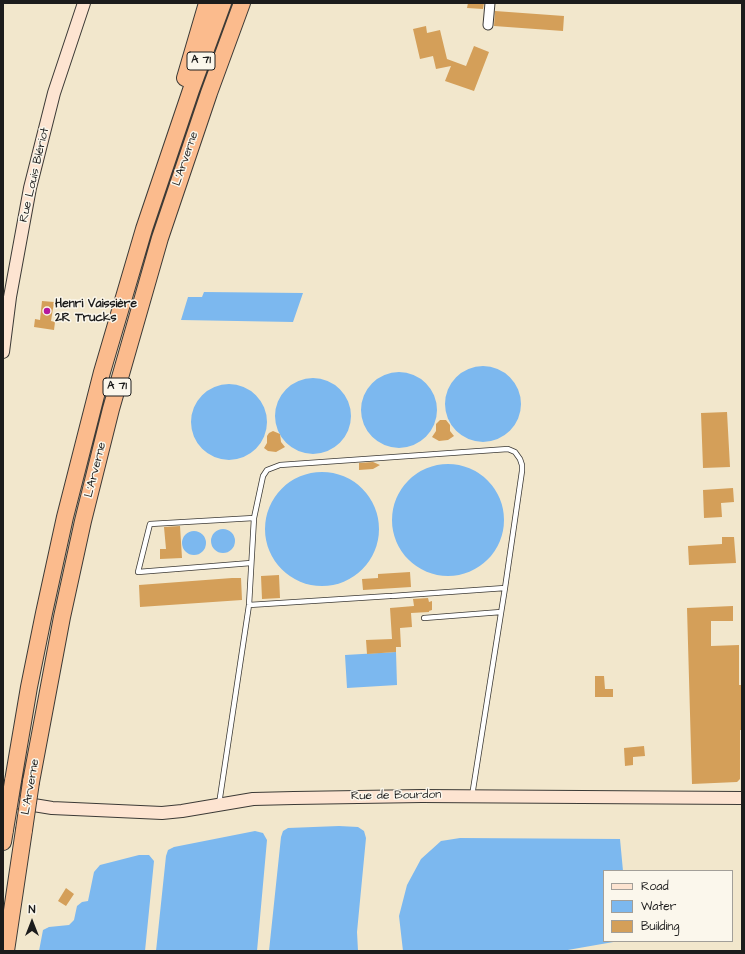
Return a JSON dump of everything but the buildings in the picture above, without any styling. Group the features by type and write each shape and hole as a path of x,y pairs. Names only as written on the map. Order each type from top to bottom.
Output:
{"highway":[{"path":"181,119 182,88 207,3"},
{"name":"L'Arverne","path":"4,836 29,688 44,613 65,517 102,372 127,284 181,119 222,3"},
{"name":"L'Arverne","path":"6,951 31,782 62,617 83,521 111,409 160,238 204,107 242,3"}],"main road":[{"name":"Rue Louis Blériot","path":"3,352 10,297 30,188 54,93 84,3"},
{"name":"Rue de Bourdon","path":"3,811 52,808 162,813 253,799 280,798 472,796 742,798"},
{"name":"Rue de Bourdon","path":"3,800 52,808"}],"street":[{"path":"488,24 490,3"}],"lane":[{"path":"219,805 249,604 254,518 263,476 267,470 280,465 508,450 515,452 520,459 522,472 472,796"},
{"path":"251,563 138,572 150,524 254,518"},
{"path":"249,604 505,588"},
{"path":"424,618 501,612"}],"water":[{"path":"204,292 303,293 293,322 181,320 188,297 202,297"},
{"path":"483,366 497,369 510,377 518,390 521,404 518,418 510,431 497,439 483,442 469,439 456,431 448,418 445,404 448,390 456,377 469,369"},
{"path":"399,372 413,375 426,383 434,396 437,410 434,424 426,437 413,445 399,448 385,445 372,437 364,424 361,410 364,396 372,383 385,375"},
{"path":"313,378 327,381 340,389 348,402 351,416 348,430 340,443 327,451 313,454 299,451 286,443 278,430 275,416 278,402 286,389 299,381"},
{"path":"229,384 243,387 256,395 264,408 267,422 264,436 256,449 243,457 229,460 215,457 202,449 194,436 191,422 194,408 202,395 215,387"},
{"path":"448,464 469,468 488,480 500,499 504,520 500,541 488,560 469,572 448,576 427,572 408,560 396,541 392,520 396,499 408,480 427,468"},
{"path":"322,472 344,477 362,489 374,507 379,529 374,551 362,569 344,581 322,586 300,581 282,569 270,551 265,529 270,507 282,489 300,477"},
{"path":"218,529 228,529 235,536 235,546 228,553 218,553 211,546 211,536"},
{"path":"189,531 199,531 206,538 206,548 199,555 189,555 182,548 182,538"},
{"path":"396,652 397,685 347,688 345,655"},
{"path":"339,826 358,827 364,831 366,838 357,932 358,951 269,951 281,837 283,831 288,828"},
{"path":"255,831 263,833 267,840 257,951 156,951 166,856 168,850 174,847"},
{"path":"460,838 620,839 623,870 603,870 603,942 613,942 562,951 403,951 399,916 407,885 421,859 441,841"},
{"path":"139,855 149,855 154,861 145,951 39,951 43,930 49,927 69,925 74,920 77,906 82,902 88,901 94,872 100,865"}],"place":[{"name":"Henri Vaissière 2R Trucks","path":"47,311"}]}
